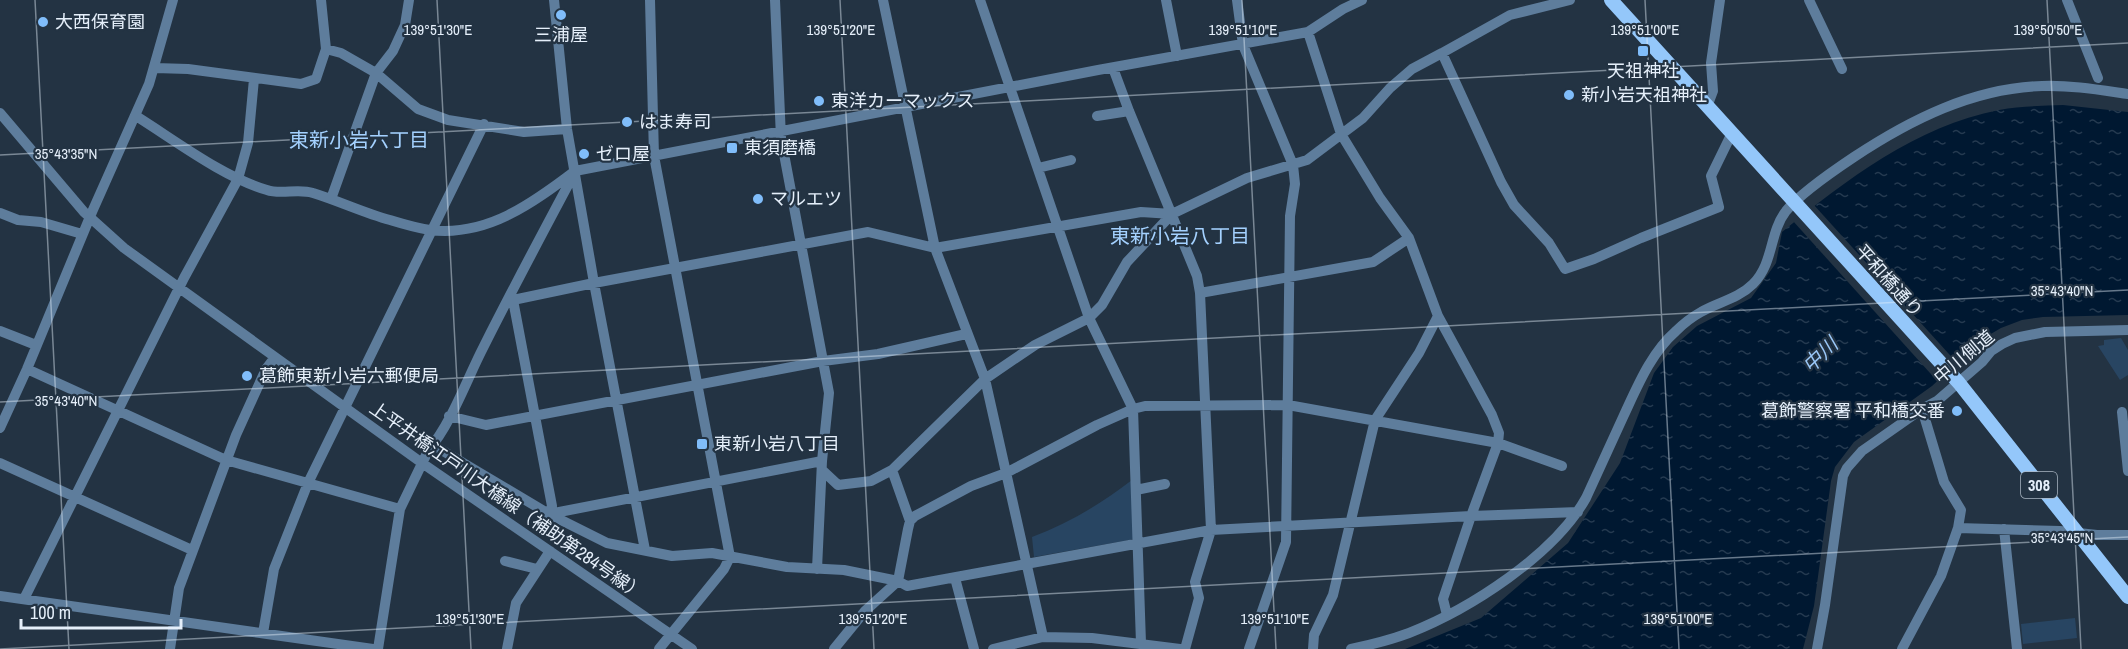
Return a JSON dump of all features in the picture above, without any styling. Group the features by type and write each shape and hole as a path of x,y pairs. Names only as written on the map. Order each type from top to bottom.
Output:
{"main road":[{"name":"平和橋通り","path":"1611,0 1954,378 2128,597"}],"street":[{"path":"0,428 27,369 82,234 136,116 154,68 173,0"},
{"path":"154,68 188,69 301,84 316,79 326,49 321,0"},
{"path":"331,199 376,74 393,51 405,25 409,0"},
{"path":"554,0 567,129 645,550"},
{"path":"650,0 654,156 730,557 724,569 659,649"},
{"path":"775,0 781,131 829,393 822,465 817,569"},
{"path":"883,0 934,248 985,380 1043,638"},
{"path":"980,0 1089,318 1133,409 1141,643"},
{"path":"1166,0 1177,56"},
{"path":"1237,0 1243,45 1293,165 1294,184 1290,216 1286,542 1249,649"},
{"path":"136,116 238,179 270,192 309,192 388,220 431,230 460,229 491,223 514,214 540,198 575,171 1308,32 1342,5 1362,0"},
{"path":"822,465 838,485 871,481 892,470 985,380 1035,345 1089,318 1102,305 1127,262 1172,214 1247,178 1307,160 1363,117 1390,88 1412,69 1510,15 1570,0"},
{"path":"1707,107 1713,91 1711,63 1720,0"},
{"path":"1809,0 1842,69"},
{"path":"2067,0 2098,78"},
{"path":"1308,32 1341,134 1380,198 1409,238 1438,316 1492,415 1499,433 1498,443 1443,599 1448,615"},
{"path":"326,49 341,53 376,74 418,110 448,120 525,132 567,129"},
{"path":"1442,53 1505,189 1522,214 1549,243 1565,269 1719,207 1711,176 1732,133"},
{"path":"1113,68 1197,276 1200,293 1210,530 1195,582 1199,598 1185,649"},
{"path":"24,599 179,288 238,179 248,143 254,79"},
{"path":"1351,649 1408,633 1448,615 1485,594 1522,567 1578,512 1638,385 1660,348 1687,321 1702,311 1740,295 1754,283 1769,260 1779,224 1786,211 1799,207 1843,164 1919,119 1962,101 2000,90 2042,86 2077,87 2128,94"},
{"path":"1097,116 1129,111"},
{"name":"上平井橋江戸川大橋線（補助第284号線）","path":"0,113 64,189 124,248 422,463 692,649"},
{"path":"263,633 274,569 308,483 484,124"},
{"path":"1038,168 1071,160"},
{"path":"378,649 400,509 422,463 511,299 575,171"},
{"path":"511,299 868,232 934,248 1141,212 1172,214"},
{"path":"0,213 18,220 41,222 82,234"},
{"path":"1200,293 1373,262 1409,238"},
{"path":"511,299 552,506 549,514"},
{"path":"1313,649 1314,635 1333,595 1375,420 1419,353 1438,316"},
{"name":"中川側道","path":"1817,649 1840,490 1847,468 1862,451 1937,401 1954,378 1982,362 1991,351 2015,338 2045,332 2128,330"},
{"path":"0,331 36,345"},
{"path":"449,416 486,425 823,361 878,354 966,334"},
{"path":"170,649 178,588 226,460 266,369 275,357"},
{"path":"27,369 226,460 400,509"},
{"path":"910,521 921,512 971,486 1006,472 1097,425 1145,406 1288,405 1498,443 1562,466"},
{"path":"1902,649 1941,576 1958,528 1961,510 1944,482 1922,409"},
{"path":"2122,412 2128,471"},
{"path":"433,444 549,514 607,543 672,556 712,553 787,567 844,570 898,581 907,586 1210,530 1351,521 1578,512"},
{"path":"0,463 192,550"},
{"path":"549,514 717,481 822,465"},
{"path":"834,649 865,611 898,581 910,521 892,470"},
{"path":"1136,490 1165,484"},
{"path":"1958,528 2004,532 2128,535"},
{"path":"2004,532 2017,649"},
{"path":"507,649 516,603 549,551"},
{"path":"505,561 537,569"},
{"path":"955,578 974,649"},
{"path":"0,596 373,649"},
{"path":"993,649 1043,638 1092,638 1180,649"}],"shaded area":[{"path":"2121,338 2128,350 2128,375 2120,380 2098,346 2104,345 2104,340"},
{"path":"1132,480 1135,539 1034,557 1032,537 1084,512"},
{"path":"2075,618 2077,638 2023,644 2021,624"}],"water":[{"name":"中川","path":"2063,105 2128,112 2128,315 2043,317 2022,320 2001,328 1984,338 1932,386 1854,442 1835,467 1831,481 1814,606 1803,649 1405,649 1481,618 1568,543 1620,463 1654,373 1673,347 1697,326 1751,298 1776,263 1782,232 1857,175 1883,158 1939,128 1999,110"}],"pier":[{"path":"1813,204 1958,364 1939,383 1793,221"}],"place":[{"name":"三浦屋","path":"561,15"},
{"name":"大西保育園","path":"43,22"},
{"name":"天祖神社","path":"1643,51"},
{"name":"新小岩天祖神社","path":"1569,95"},
{"name":"東洋カーマックス","path":"819,101"},
{"name":"はま寿司","path":"627,122"},
{"name":"東須磨橋","path":"732,148"},
{"name":"ゼロ屋","path":"584,154"},
{"name":"マルエツ","path":"758,199"},
{"name":"葛飾東新小岩六郵便局","path":"247,376"},
{"name":"葛飾警察署 平和橋交番","path":"1957,411"},
{"name":"東新小岩八丁目","path":"702,444"}],"district":[{"name":"東新小岩六丁目","path":"359,140"},
{"name":"東新小岩八丁目","path":"1180,236"}]}
